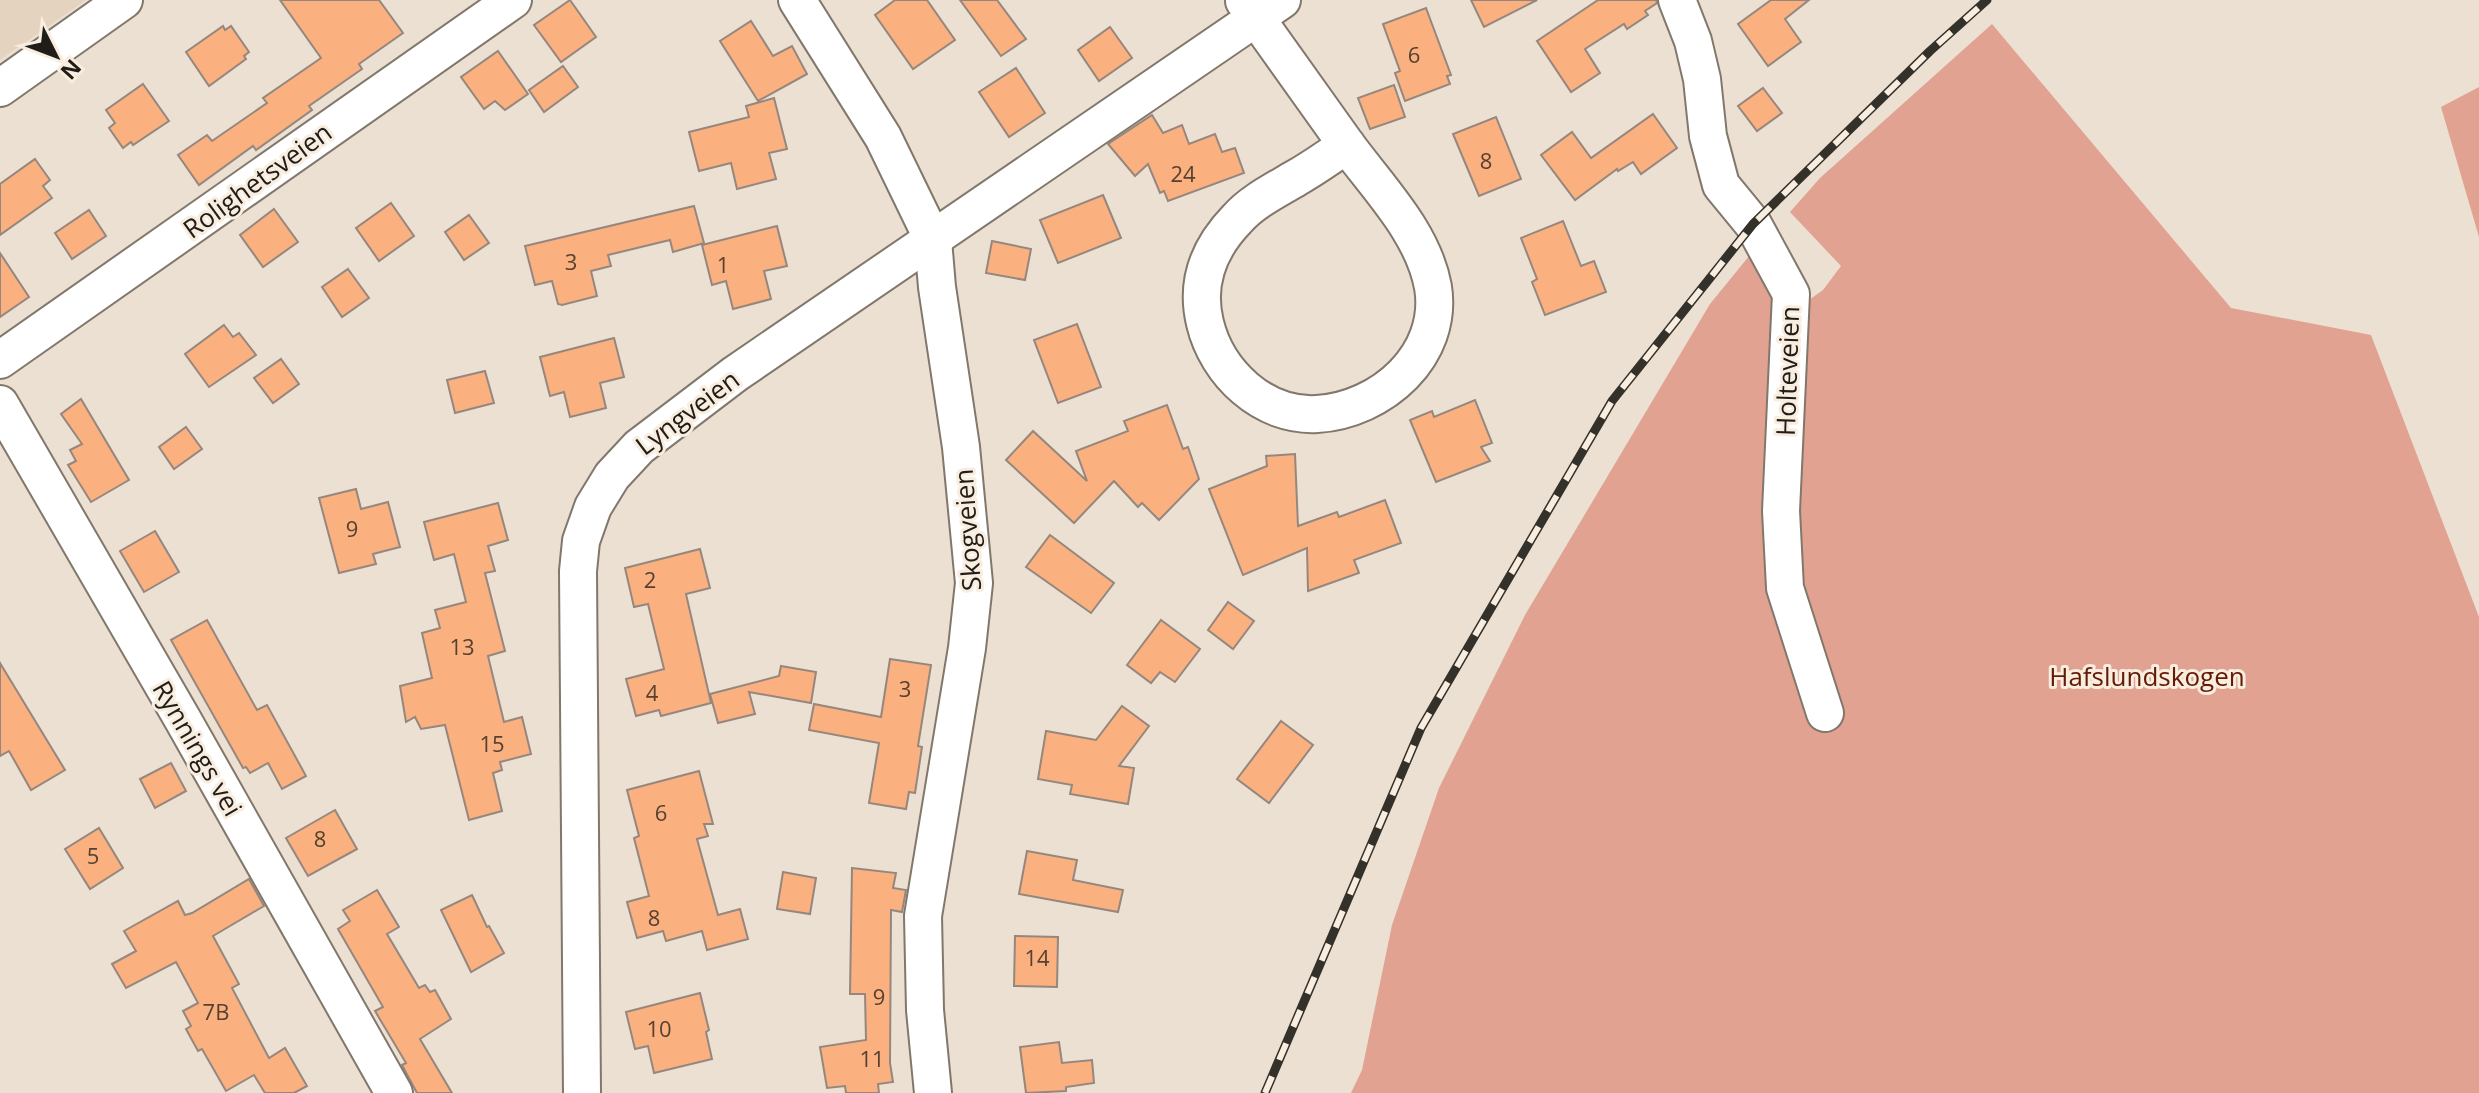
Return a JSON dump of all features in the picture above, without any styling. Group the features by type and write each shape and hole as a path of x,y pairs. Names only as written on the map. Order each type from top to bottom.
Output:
{"street":[{"path":"0,88 124,0"},
{"name":"Rolighetsveien","path":"0,360 513,0"},
{"name":"Skogveien","path":"797,0 883,137 933,240 961,447 974,583 967,648 923,916 925,1010 933,1093"},
{"name":"Holteveien","path":"1677,0 1693,41 1702,79 1708,136 1721,185 1753,224 1791,294 1781,511 1785,588 1825,713"},
{"path":"1261,6 1347,145 1403,219 1417,243 1428,267 1435,306 1432,328 1415,364 1398,382 1382,393 1338,411 1317,414 1286,410 1253,395 1220,361 1208,334 1200,303 1204,272 1222,236 1239,216 1347,145"},
{"name":"Lyngveien","path":"582,1093 578,571 581,541 593,507 612,476 639,447 735,374 933,240 1261,6"},
{"name":"Rynnings vei","path":"0,404 394,1093"}],"shaded area":[{"path":"0,0 86,0 0,60"}],"green space":[{"name":"Hafslundskogen","path":"1992,24 2231,308 2371,335 2479,617 2479,1093 1351,1093 1362,1070 1392,925 1439,788 1525,615 1710,304 1754,250 1782,319 1823,290 1841,266 1790,212 1820,178"},
{"path":"2479,87 2479,237 2441,107"}],"building":[{"path":"280,0 379,0 403,33 359,64 362,69 309,106 312,110 256,150 253,146 199,185 178,155 207,135 212,141 267,103 263,98 321,58"},
{"path":"570,0 596,37 561,62 534,25"},
{"path":"895,0 927,0 955,40 913,69 875,15"},
{"path":"960,0 997,0 1026,39 1001,56"},
{"path":"1471,0 1537,0 1484,27"},
{"path":"1598,0 1656,0 1657,3 1645,11 1648,15 1627,29 1624,24 1585,49 1600,73 1571,92 1537,41"},
{"path":"1771,0 1809,0 1785,19 1801,42 1768,66 1738,24"},
{"path":"1426,8 1451,75 1447,76 1450,84 1405,101 1395,73 1400,71 1383,24"},
{"path":"751,21 773,56 792,46 807,74 758,101 720,41"},
{"path":"223,26 225,30 231,26 249,52 244,56 246,59 209,86 186,52"},
{"path":"1110,27 1132,58 1099,81 1078,50"},
{"path":"498,51 528,94 505,110 495,101 484,109 461,77"},
{"path":"563,66 578,87 544,112 529,90"},
{"path":"1016,68 1045,113 1009,137 979,92"},
{"path":"143,84 169,121 133,145 131,142 123,148 109,128 115,123 106,110"},
{"path":"1394,85 1405,117 1370,129 1358,98"},
{"path":"1763,88 1782,113 1757,131 1738,106"},
{"path":"774,98 787,149 769,153 776,179 737,189 731,163 699,171 689,132 749,117 746,106"},
{"path":"1653,114 1677,148 1641,174 1633,162 1617,169 1575,200 1541,155 1572,132 1591,158"},
{"path":"1152,115 1163,133 1182,125 1189,144 1215,134 1222,152 1235,148 1244,173 1168,201 1164,191 1160,193 1148,164 1135,176 1108,144"},
{"path":"1496,117 1521,179 1479,196 1453,134"},
{"path":"35,159 50,180 43,186 52,198 0,235 0,184"},
{"path":"1103,195 1121,238 1058,263 1040,220"},
{"path":"391,203 414,236 379,261 356,228"},
{"path":"694,206 704,243 673,252 670,240 608,255 611,266 591,271 597,296 562,305 558,304 552,281 535,285 525,246"},
{"path":"274,209 298,242 263,267 240,235"},
{"path":"89,210 106,236 72,259 55,233"},
{"path":"469,215 489,243 464,260 445,232"},
{"path":"1563,221 1581,266 1594,261 1606,292 1545,315 1532,282 1537,279 1521,238"},
{"path":"777,226 787,266 764,271 771,299 733,309 726,281 712,285 702,245"},
{"path":"992,241 1031,249 1025,280 986,273"},
{"path":"0,253 29,297 0,317"},
{"path":"348,269 369,298 342,317 322,287"},
{"path":"1077,324 1101,387 1058,403 1034,340"},
{"path":"224,325 233,337 239,333 256,355 209,387 185,354"},
{"path":"614,338 624,377 600,383 606,408 570,417 564,392 550,396 540,357"},
{"path":"281,359 299,384 273,403 254,378"},
{"path":"485,371 494,403 455,413 447,380"},
{"path":"81,399 129,480 91,502 68,465 76,461 70,450 82,444 61,414"},
{"path":"1475,400 1492,443 1481,447 1490,461 1436,482 1410,420 1432,411 1434,417"},
{"path":"1167,405 1183,449 1188,447 1199,479 1159,520 1142,503 1138,507 1114,481 1074,523 1006,460 1033,431 1087,481 1076,451 1128,431 1124,421"},
{"path":"186,427 202,449 174,469 159,447"},
{"path":"1295,454 1298,526 1337,512 1339,517 1385,500 1401,543 1354,560 1359,573 1308,591 1307,548 1243,575 1209,489 1267,466 1266,456"},
{"path":"356,489 361,509 388,502 400,547 373,554 376,564 339,573 319,498"},
{"path":"498,503 508,540 488,546 495,571 485,573 505,651 488,656 504,722 522,717 531,754 500,762 502,770 493,773 502,811 469,820 445,725 421,729 415,717 406,722 400,686 432,678 422,633 440,628 435,610 466,602 454,554 434,560 424,522"},
{"path":"155,531 179,572 144,592 120,551"},
{"path":"1050,535 1114,583 1091,613 1026,567"},
{"path":"700,549 710,588 686,594 711,703 661,716 659,710 636,716 626,679 664,669 648,604 634,607 625,568"},
{"path":"1228,602 1254,621 1233,649 1208,630"},
{"path":"207,620 257,710 267,705 306,776 282,789 268,763 250,773 246,767 243,768 171,640"},
{"path":"1161,620 1200,649 1175,682 1160,672 1151,683 1127,665"},
{"path":"890,659 931,665 918,746 922,747 915,793 909,792 906,809 869,803 879,743 809,730 814,704 881,717"},
{"path":"0,663 65,770 31,790 9,751 0,756"},
{"path":"781,666 816,672 811,703 749,692 755,714 718,723 710,694 779,676"},
{"path":"1122,706 1149,726 1119,766 1134,768 1128,804 1070,794 1072,785 1038,779 1046,731 1096,740"},
{"path":"1281,721 1313,745 1269,803 1237,779"},
{"path":"171,763 186,791 155,808 140,779"},
{"path":"699,771 713,824 704,824 708,836 697,839 718,915 740,909 748,939 707,950 702,931 666,941 663,931 637,938 627,902 649,896 634,838 639,836 627,790"},
{"path":"335,810 357,849 308,876 286,838"},
{"path":"99,828 123,868 90,889 65,849"},
{"path":"1027,851 1077,860 1073,880 1123,890 1118,912 1019,894"},
{"path":"852,868 896,873 893,888 906,890 902,912 891,910 890,1063 893,1082 878,1084 879,1093 846,1093 845,1086 827,1088 820,1047 866,1040 865,994 850,994"},
{"path":"783,872 816,878 810,914 777,909"},
{"path":"249,879 264,906 213,936 239,984 232,988 269,1058 285,1048 307,1086 294,1093 265,1093 254,1075 226,1091 202,1049 198,1051 186,1029 191,1026 183,1011 198,1003 176,962 126,988 112,964 136,951 124,931 178,901 185,915 192,913"},
{"path":"377,890 399,927 387,934 419,988 425,985 430,992 435,990 451,1019 420,1039 452,1093 417,1093 402,1065 406,1063 375,1011 383,1007 338,929 350,921 343,910"},
{"path":"472,895 504,953 471,972 441,910"},
{"path":"1015,936 1058,937 1057,987 1014,986"},
{"path":"700,993 712,1059 654,1073 648,1046 635,1049 626,1012"},
{"path":"1059,1042 1062,1063 1092,1060 1094,1083 1066,1087 1066,1091 1026,1093 1020,1047"}],"railway":[{"path":"1265,1093 1421,728 1612,401 1753,224 1930,51 1987,0"}]}
